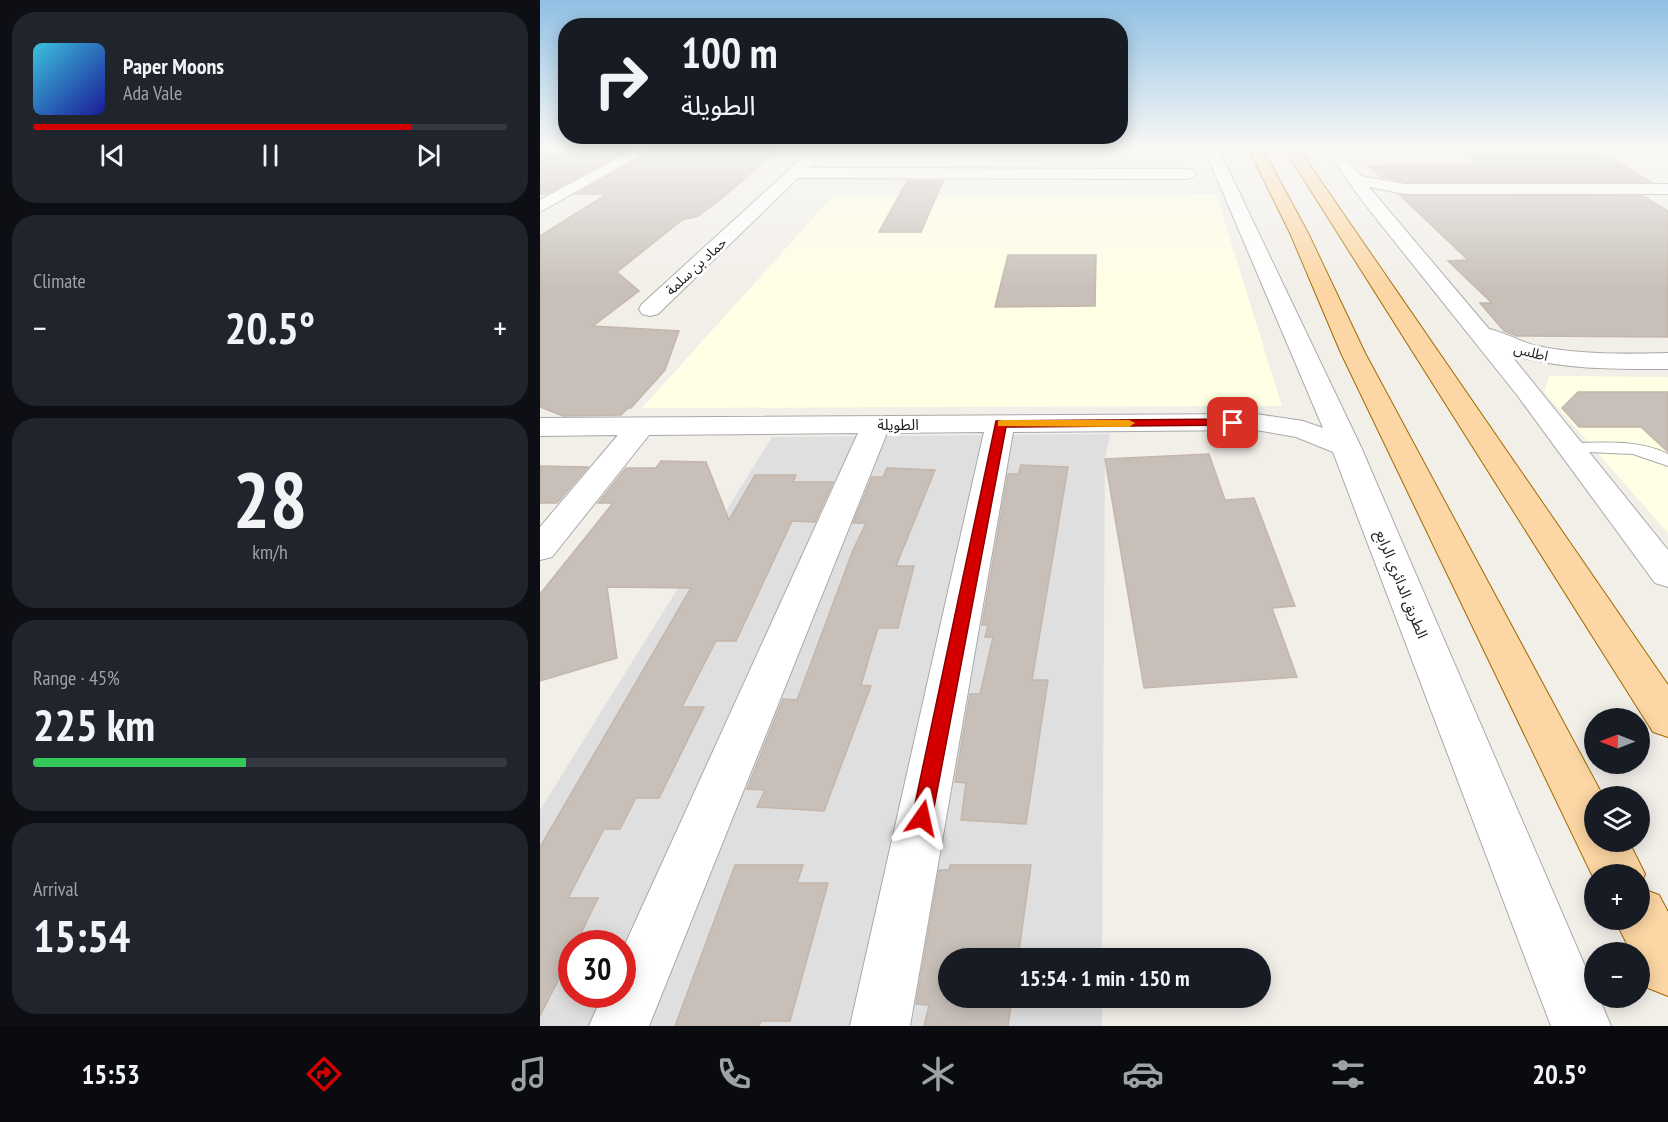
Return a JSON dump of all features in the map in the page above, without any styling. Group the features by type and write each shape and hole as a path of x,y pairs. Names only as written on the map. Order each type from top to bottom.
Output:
{"main road":[{"path":"1275,196 1286,224 1584,807"},
{"path":"1328,196 1354,229 1668,720"},
{"path":"1648,930 1668,968"}],"street":[{"path":"540,207 560,196"},
{"name":"حماد بن سلمة","path":"650,309 771,196"},
{"name":"الطريق الدائري الرابع","path":"1225,196 1324,395 1581,1026"},
{"path":"1369,196 1526,389 1668,575"},
{"name":"اطلس","path":"1483,335 1527,352 1582,361 1668,361"},
{"name":"اطلس","path":"1526,389 1536,376 1545,370 1582,361"},
{"name":"الطويلة","path":"1256,423 1299,413 1314,405 1324,395"},
{"name":"الطويلة","path":"540,427 1256,423 1303,430 1346,447"},
{"path":"619,1026 876,424"},
{"path":"880,1026 1000,424"},
{"path":"540,549 641,426"}],"lane":[{"path":"1570,448 1638,449 1659,455 1668,461"}],"shaded area":[{"path":"833,196 1217,196 1282,406 642,408"},
{"path":"1549,376 1668,377 1668,533 1544,392"},
{"path":"1110,434 1105,459 1102,948 938,948 938,1008 1102,1008 1102,1026 540,1026 540,810 772,437"}],"building":[{"path":"604,196 725,196 698,216 682,220 617,272 639,291 593,326 679,331 665,370 631,408 621,415 563,416 540,407 540,236"},
{"path":"899,196 937,196 921,232 879,232"},
{"path":"1401,196 1643,196 1668,211 1668,337 1516,336 1504,331 1480,303 1492,303 1448,261 1468,260"},
{"path":"1008,255 1096,255 1095,306 995,307"},
{"path":"1578,392 1668,392 1668,452 1641,427 1579,427 1562,408"},
{"path":"1209,454 1225,500 1254,498 1295,606 1272,608 1297,677 1144,688 1105,459"},
{"path":"661,461 706,462 729,520 755,475 796,475 793,482 833,482 815,522 792,521 736,641 716,641 682,707 704,707 659,798 636,798 620,829 604,829 568,898 598,898 583,930 558,930 558,981 540,1016 540,847 691,588 607,587 617,658 540,681 540,594 613,503 598,503 626,468 656,468"},
{"path":"1021,465 1068,467 1032,680 1048,680 1026,824 961,820 966,783 955,782 970,694 980,694 993,637 985,637 988,625 982,625 1008,474 1018,474"},
{"path":"540,466 588,467 557,503 540,503"},
{"path":"887,468 935,470 896,566 914,566 898,628 878,628 861,685 871,686 824,811 757,807 765,790 747,789 783,699 797,700 853,550 866,523 853,523 872,477 883,477"},
{"path":"735,865 803,865 797,883 828,883 790,1021 761,1021 759,1026 675,1026"},
{"path":"950,865 1031,865 1019,948 938,948 938,1008 1011,1008 1008,1026 924,1026 929,1005 916,1004 939,870 949,870"}],"slow traffic":[{"path":"1002,424 1129,423"}],"route":[{"path":"922,818 1000,424 1233,423"}]}
